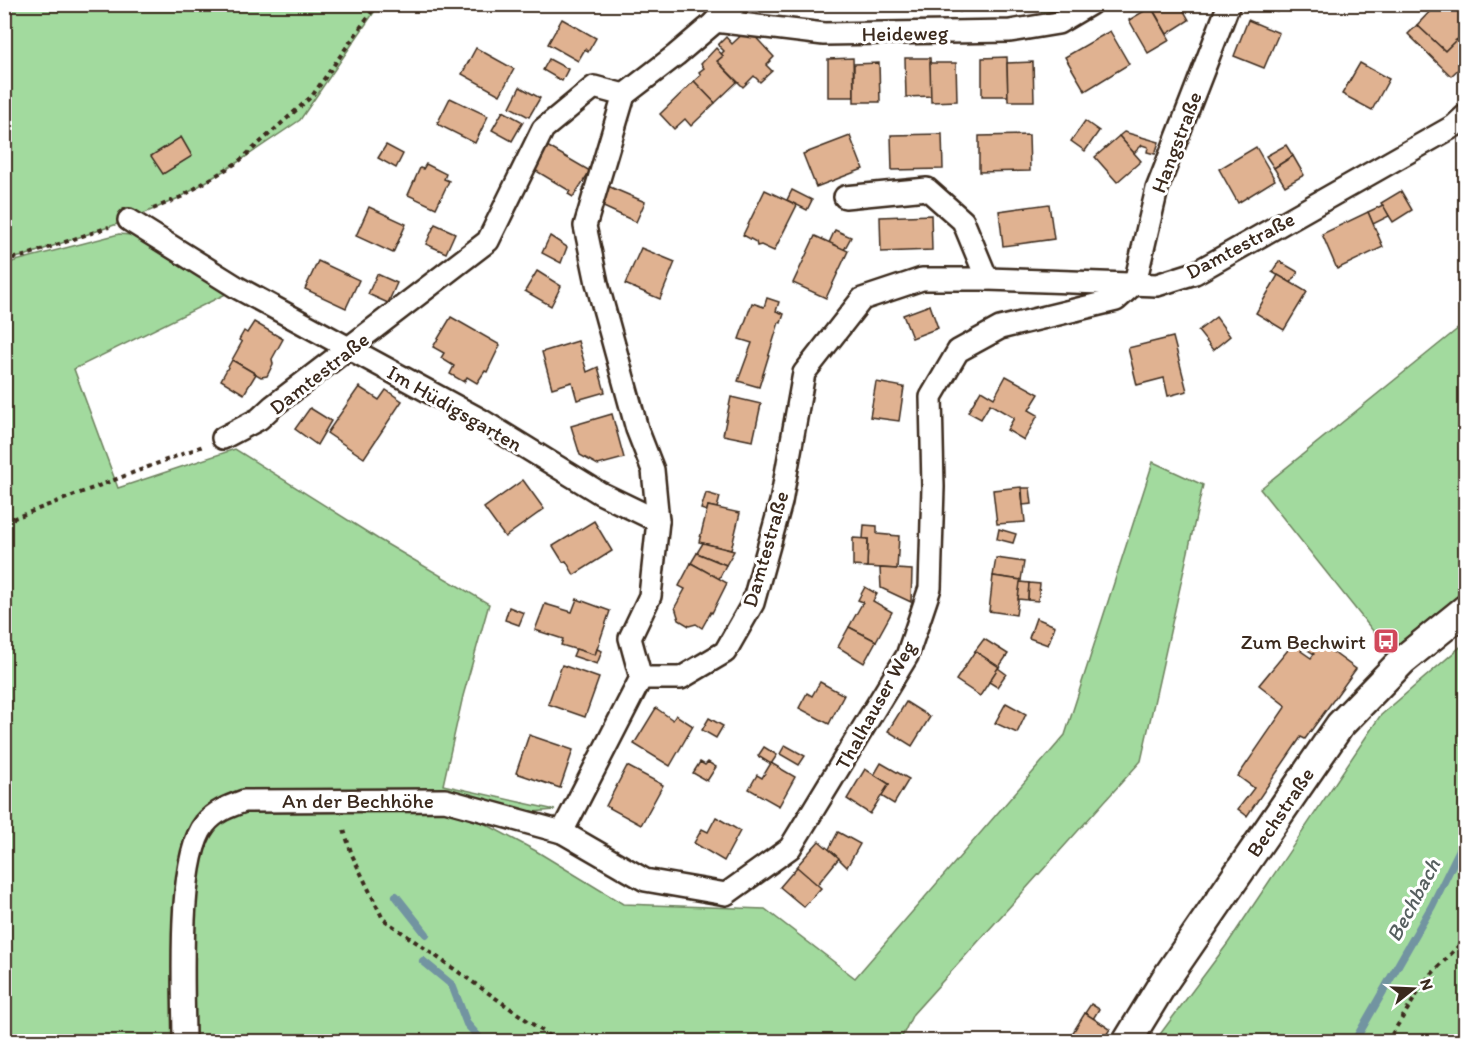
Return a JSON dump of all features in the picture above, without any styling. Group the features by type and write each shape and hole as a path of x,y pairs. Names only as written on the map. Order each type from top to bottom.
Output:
{"main road":[{"name":"Bechstraße","path":"1127,1041 1165,980 1340,725 1403,660 1466,609"}],"street":[{"path":"562,832 641,678 630,638 650,596 658,521 653,470 637,429 597,283 585,226 624,95 736,4"},
{"name":"Heideweg","path":"715,21 824,34 1010,31 1058,22 1090,4"},
{"name":"Hangstraße","path":"1135,283 1157,189 1229,4"},
{"name":"Damtestraße","path":"223,438 259,419 488,241 543,129 594,87 624,95"},
{"name":"Damtestraße","path":"641,678 681,678 725,652 753,603 781,502 804,373 862,300 922,279 1157,285 1195,273 1454,126 1466,115"},
{"path":"845,197 927,189 963,221 987,279"},
{"name":"Im Hüdigsgarten","path":"129,220 238,288 481,420 600,493 658,521"},
{"name":"Thalhauser Weg","path":"562,832 645,880 726,894 790,848 907,656 930,588 933,487 931,397 958,351 1000,328 1116,300 1135,283"},
{"name":"An der Bechhöhe","path":"184,1041 184,935 188,871 194,847 205,824 221,810 244,801 445,800 562,832"}],"path":[{"path":"4,260 24,256 129,220 180,197 238,162 312,96 377,4"},
{"path":"4,522 223,438"},
{"path":"344,830 352,855 383,919 558,1041"},
{"path":"1387,1041 1426,980 1466,938"}],"green space":[{"path":"5,5 379,5 300,120 181,197 129,220 24,256 5,260"},
{"path":"1033,5 1090,5 1058,23"},
{"path":"119,234 142,236 238,288 74,369 118,488 235,449 378,539 489,604 463,696 443,785 555,810 532,812 441,792 204,810 178,1041 5,1041 4,264"},
{"path":"1465,323 1465,591 1389,651 1260,489"},
{"path":"1153,462 1203,485 1141,761 913,1014 900,1041 192,1042 194,877 209,829 243,805 448,804 536,851 623,904 765,909 855,978 1065,735"},
{"path":"1465,643 1465,1041 1155,1041 1228,943 1380,716"}],"building":[{"path":"946,4 964,4 960,12"},
{"path":"1150,4 1180,4 1189,20 1167,34"},
{"path":"1259,4 1280,4 1277,12"},
{"path":"1437,4 1466,4 1466,31 1445,51 1417,25"},
{"path":"1151,7 1170,40 1148,53 1129,20"},
{"path":"562,19 596,38 588,52 585,49 578,61 548,44"},
{"path":"1248,20 1279,33 1264,68 1234,56"},
{"path":"1417,25 1445,51 1456,40 1466,49 1466,62 1451,76 1408,34"},
{"path":"748,29 774,57 766,65 772,71 760,82 754,76 743,87 717,61 723,56 721,54 724,51 718,45 726,37 732,44"},
{"path":"1110,31 1129,64 1085,91 1065,57"},
{"path":"476,48 514,69 500,95 462,74"},
{"path":"716,48 723,56 717,61 737,82 715,103 694,81 701,75 699,72 704,68 701,64"},
{"path":"1007,57 1008,96 982,96 982,58"},
{"path":"853,58 854,97 828,97 828,59"},
{"path":"905,58 930,58 932,96 906,97"},
{"path":"549,59 568,69 562,81 543,70"},
{"path":"1033,62 1034,101 1008,101 1007,63"},
{"path":"879,63 880,102 854,102 854,64"},
{"path":"930,63 956,63 957,101 931,102"},
{"path":"1360,63 1389,79 1372,110 1342,94"},
{"path":"694,81 715,103 691,126 685,119 674,129 660,114"},
{"path":"520,87 540,98 529,117 510,107"},
{"path":"450,98 488,116 475,143 437,124"},
{"path":"503,111 523,122 512,141 492,130"},
{"path":"1085,121 1099,131 1085,151 1071,141"},
{"path":"1124,132 1159,142 1155,154 1147,152 1148,147 1142,145 1134,153 1119,136"},
{"path":"942,134 943,169 892,170 891,135"},
{"path":"1029,135 1030,171 979,172 979,136"},
{"path":"850,136 863,169 816,187 803,154"},
{"path":"1119,136 1141,161 1117,182 1095,157"},
{"path":"181,137 192,156 163,174 151,156"},
{"path":"386,145 403,154 396,168 378,158"},
{"path":"1286,145 1293,156 1274,168 1266,156"},
{"path":"547,146 590,171 573,197 568,194 570,191 533,169"},
{"path":"1256,147 1275,180 1238,203 1219,169"},
{"path":"1293,156 1304,175 1285,186 1274,168"},
{"path":"426,164 446,174 444,179 449,181 436,208 408,195 420,168 423,169"},
{"path":"1466,169 1466,183 1459,177"},
{"path":"603,184 645,202 636,222 595,203"},
{"path":"765,190 797,205 774,251 761,245 757,246 756,242 743,235"},
{"path":"792,190 812,200 807,210 787,200"},
{"path":"1401,191 1412,210 1393,222 1381,203"},
{"path":"1049,204 1054,239 1003,246 999,211"},
{"path":"1383,205 1389,216 1373,224 1368,212"},
{"path":"369,207 406,224 393,253 356,236"},
{"path":"1368,212 1383,247 1337,269 1322,234"},
{"path":"931,215 932,250 881,252 880,217"},
{"path":"435,224 455,233 446,253 426,244"},
{"path":"835,230 851,237 844,250 829,243"},
{"path":"550,236 567,247 561,263 542,253"},
{"path":"815,236 848,251 826,298 793,283"},
{"path":"641,248 675,262 660,299 625,284"},
{"path":"318,261 359,280 346,308 305,289"},
{"path":"1279,261 1298,272 1291,283 1272,272"},
{"path":"537,271 561,286 551,306 525,291"},
{"path":"377,274 397,283 388,303 368,294"},
{"path":"1278,275 1307,292 1284,330 1256,313"},
{"path":"767,298 779,302 776,311 784,314 781,323 779,322 759,387 738,381 752,343 739,339 752,303 764,307"},
{"path":"930,305 938,328 912,338 903,315"},
{"path":"451,317 500,345 487,372 485,371 477,383 467,377 464,382 450,374 454,366 441,358 444,353 433,347"},
{"path":"1216,317 1230,336 1213,350 1198,331"},
{"path":"254,322 283,339 272,359 273,364 267,376 261,377 232,360 242,342 239,340 244,331 247,333"},
{"path":"1173,337 1187,391 1168,396 1164,378 1137,385 1128,348"},
{"path":"578,341 587,372 598,367 605,392 577,400 572,382 552,388 542,352"},
{"path":"232,360 256,374 244,394 221,380"},
{"path":"1006,376 1039,394 1029,410 1038,415 1024,440 1007,430 1014,418 990,404 981,419 968,412 981,390 994,398"},
{"path":"876,382 904,387 899,421 870,417"},
{"path":"359,387 379,400 386,390 402,401 364,458 327,433"},
{"path":"731,397 761,404 753,441 723,435"},
{"path":"310,408 331,421 317,445 295,429"},
{"path":"612,414 624,458 598,465 580,455 571,426"},
{"path":"523,480 544,509 505,537 484,508"},
{"path":"1021,487 1025,522 997,524 993,490"},
{"path":"1022,488 1030,488 1032,504 1023,505"},
{"path":"706,493 720,497 717,508 708,506 707,511 701,509"},
{"path":"708,506 740,513 731,550 699,542"},
{"path":"594,521 612,551 574,575 553,546"},
{"path":"864,525 877,526 877,534 899,536 897,569 867,567 868,539 863,539"},
{"path":"999,529 1016,534 1013,543 997,539"},
{"path":"853,538 868,539 867,567 853,566"},
{"path":"703,543 734,551 726,565 697,553"},
{"path":"697,553 726,565 719,579 691,563"},
{"path":"996,558 1024,562 1021,580 993,576"},
{"path":"691,563 727,583 702,628 696,624 689,626 679,620 675,607 685,589 679,586"},
{"path":"880,568 912,570 911,602 881,588"},
{"path":"993,576 1021,580 1016,615 989,611"},
{"path":"1020,582 1029,583 1028,600 1018,599"},
{"path":"1029,583 1040,584 1038,601 1028,600"},
{"path":"865,587 877,594 873,601 892,612 876,641 849,627 863,602 858,600"},
{"path":"577,599 610,611 595,655 561,645 563,639 535,630 545,604 572,612"},
{"path":"509,607 524,613 519,625 505,620"},
{"path":"1036,618 1055,626 1048,645 1029,638"},
{"path":"849,627 876,641 864,663 838,647"},
{"path":"984,639 1008,654 999,667 975,651"},
{"path":"1297,639 1305,645 1301,651 1311,658 1314,654 1308,650 1316,640 1356,669 1305,739 1301,737 1247,816 1238,809 1254,788 1238,776 1286,706 1259,685"},
{"path":"576,649 595,655 597,649 602,651 597,664 573,656"},
{"path":"975,651 999,667 980,696 956,680"},
{"path":"562,665 599,678 585,717 548,704"},
{"path":"998,668 1006,674 997,687 989,682"},
{"path":"820,682 844,695 829,724 799,708 807,693 812,696"},
{"path":"906,702 930,717 912,746 888,731"},
{"path":"1006,703 1026,714 1017,733 995,723"},
{"path":"656,708 673,720 676,715 693,726 670,766 634,744"},
{"path":"709,718 723,726 716,738 702,730"},
{"path":"529,735 573,750 560,788 516,773"},
{"path":"785,745 805,756 799,765 780,754"},
{"path":"764,747 777,755 771,764 758,756"},
{"path":"700,762 705,765 708,762 716,767 707,781 693,773"},
{"path":"771,763 795,777 779,806 749,789 757,775 762,778"},
{"path":"881,763 909,779 894,804 881,796 889,784 874,775"},
{"path":"627,766 663,785 641,825 606,806"},
{"path":"865,769 889,784 870,814 847,799"},
{"path":"716,817 740,831 724,861 694,843 702,829 708,832"},
{"path":"838,832 860,844 847,867 829,849"},
{"path":"819,841 839,858 817,885 796,867"},
{"path":"797,867 821,888 804,907 780,887"},
{"path":"1091,1004 1099,1009 1093,1019 1085,1013"},
{"path":"1085,1013 1110,1029 1102,1042 1067,1042"}],"waterway":[{"name":"Bechbach","path":"1354,1042 1432,906 1466,837"},
{"path":"396,896 426,934"},
{"path":"423,961 452,985 467,1024 483,1042"}],"place":[{"name":"Zum Bechwirt","path":"1386,641"}]}
